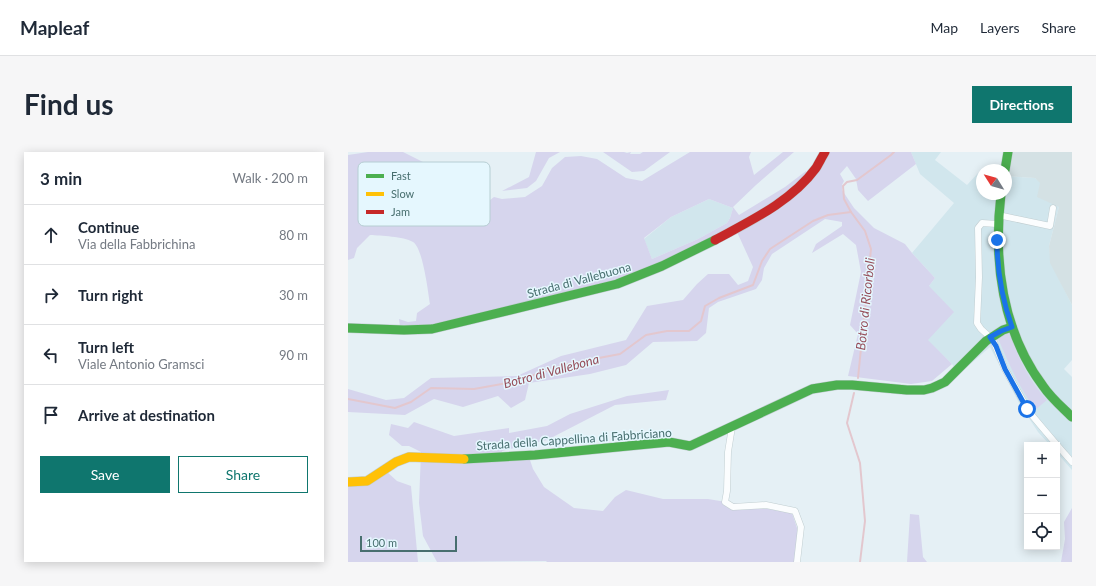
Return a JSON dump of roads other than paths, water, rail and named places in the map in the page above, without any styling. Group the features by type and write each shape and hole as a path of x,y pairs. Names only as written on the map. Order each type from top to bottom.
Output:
{"street":[{"name":"Strada di Vallebuona","path":"348,328 404,330 432,329 617,284 636,277 659,267 755,218 786,197 806,180 823,158 825,152"},
{"path":"1006,164 1008,152"},
{"path":"1000,200 997,245 999,276 1012,327 1023,354 1038,380 1051,396 1072,417"},
{"path":"1053,208 1050,226 998,220 982,223 979,226 977,320 979,327 990,337 996,346 1005,369 1027,409 1054,442"},
{"name":"Strada della Cappellina di Fabbriciano","path":"348,482 367,481 396,462 409,457 472,459 535,455 669,442 690,446 812,390 836,385 855,385 907,390 932,388 945,382 990,337 1012,327"},
{"path":"732,427 728,452 727,491 724,502 733,506 766,505 795,511 801,527 797,562"},
{"path":"1060,448 1072,462"}],"waterway":[{"name":"Botro di Vallebona","path":"348,399 395,408 411,402 431,388 474,389 513,382 567,364 620,354 646,335 667,331 689,331 701,321 705,306 719,298 753,285 762,261 770,249 813,221 828,215 851,212 844,199 843,186 847,182 857,180 894,152"},
{"name":"Botro di Ricorboli","path":"851,212 865,231 871,249 858,378"},
{"name":"Botro di Ricorboli","path":"854,393 847,423 860,463 865,521 860,562"}]}
